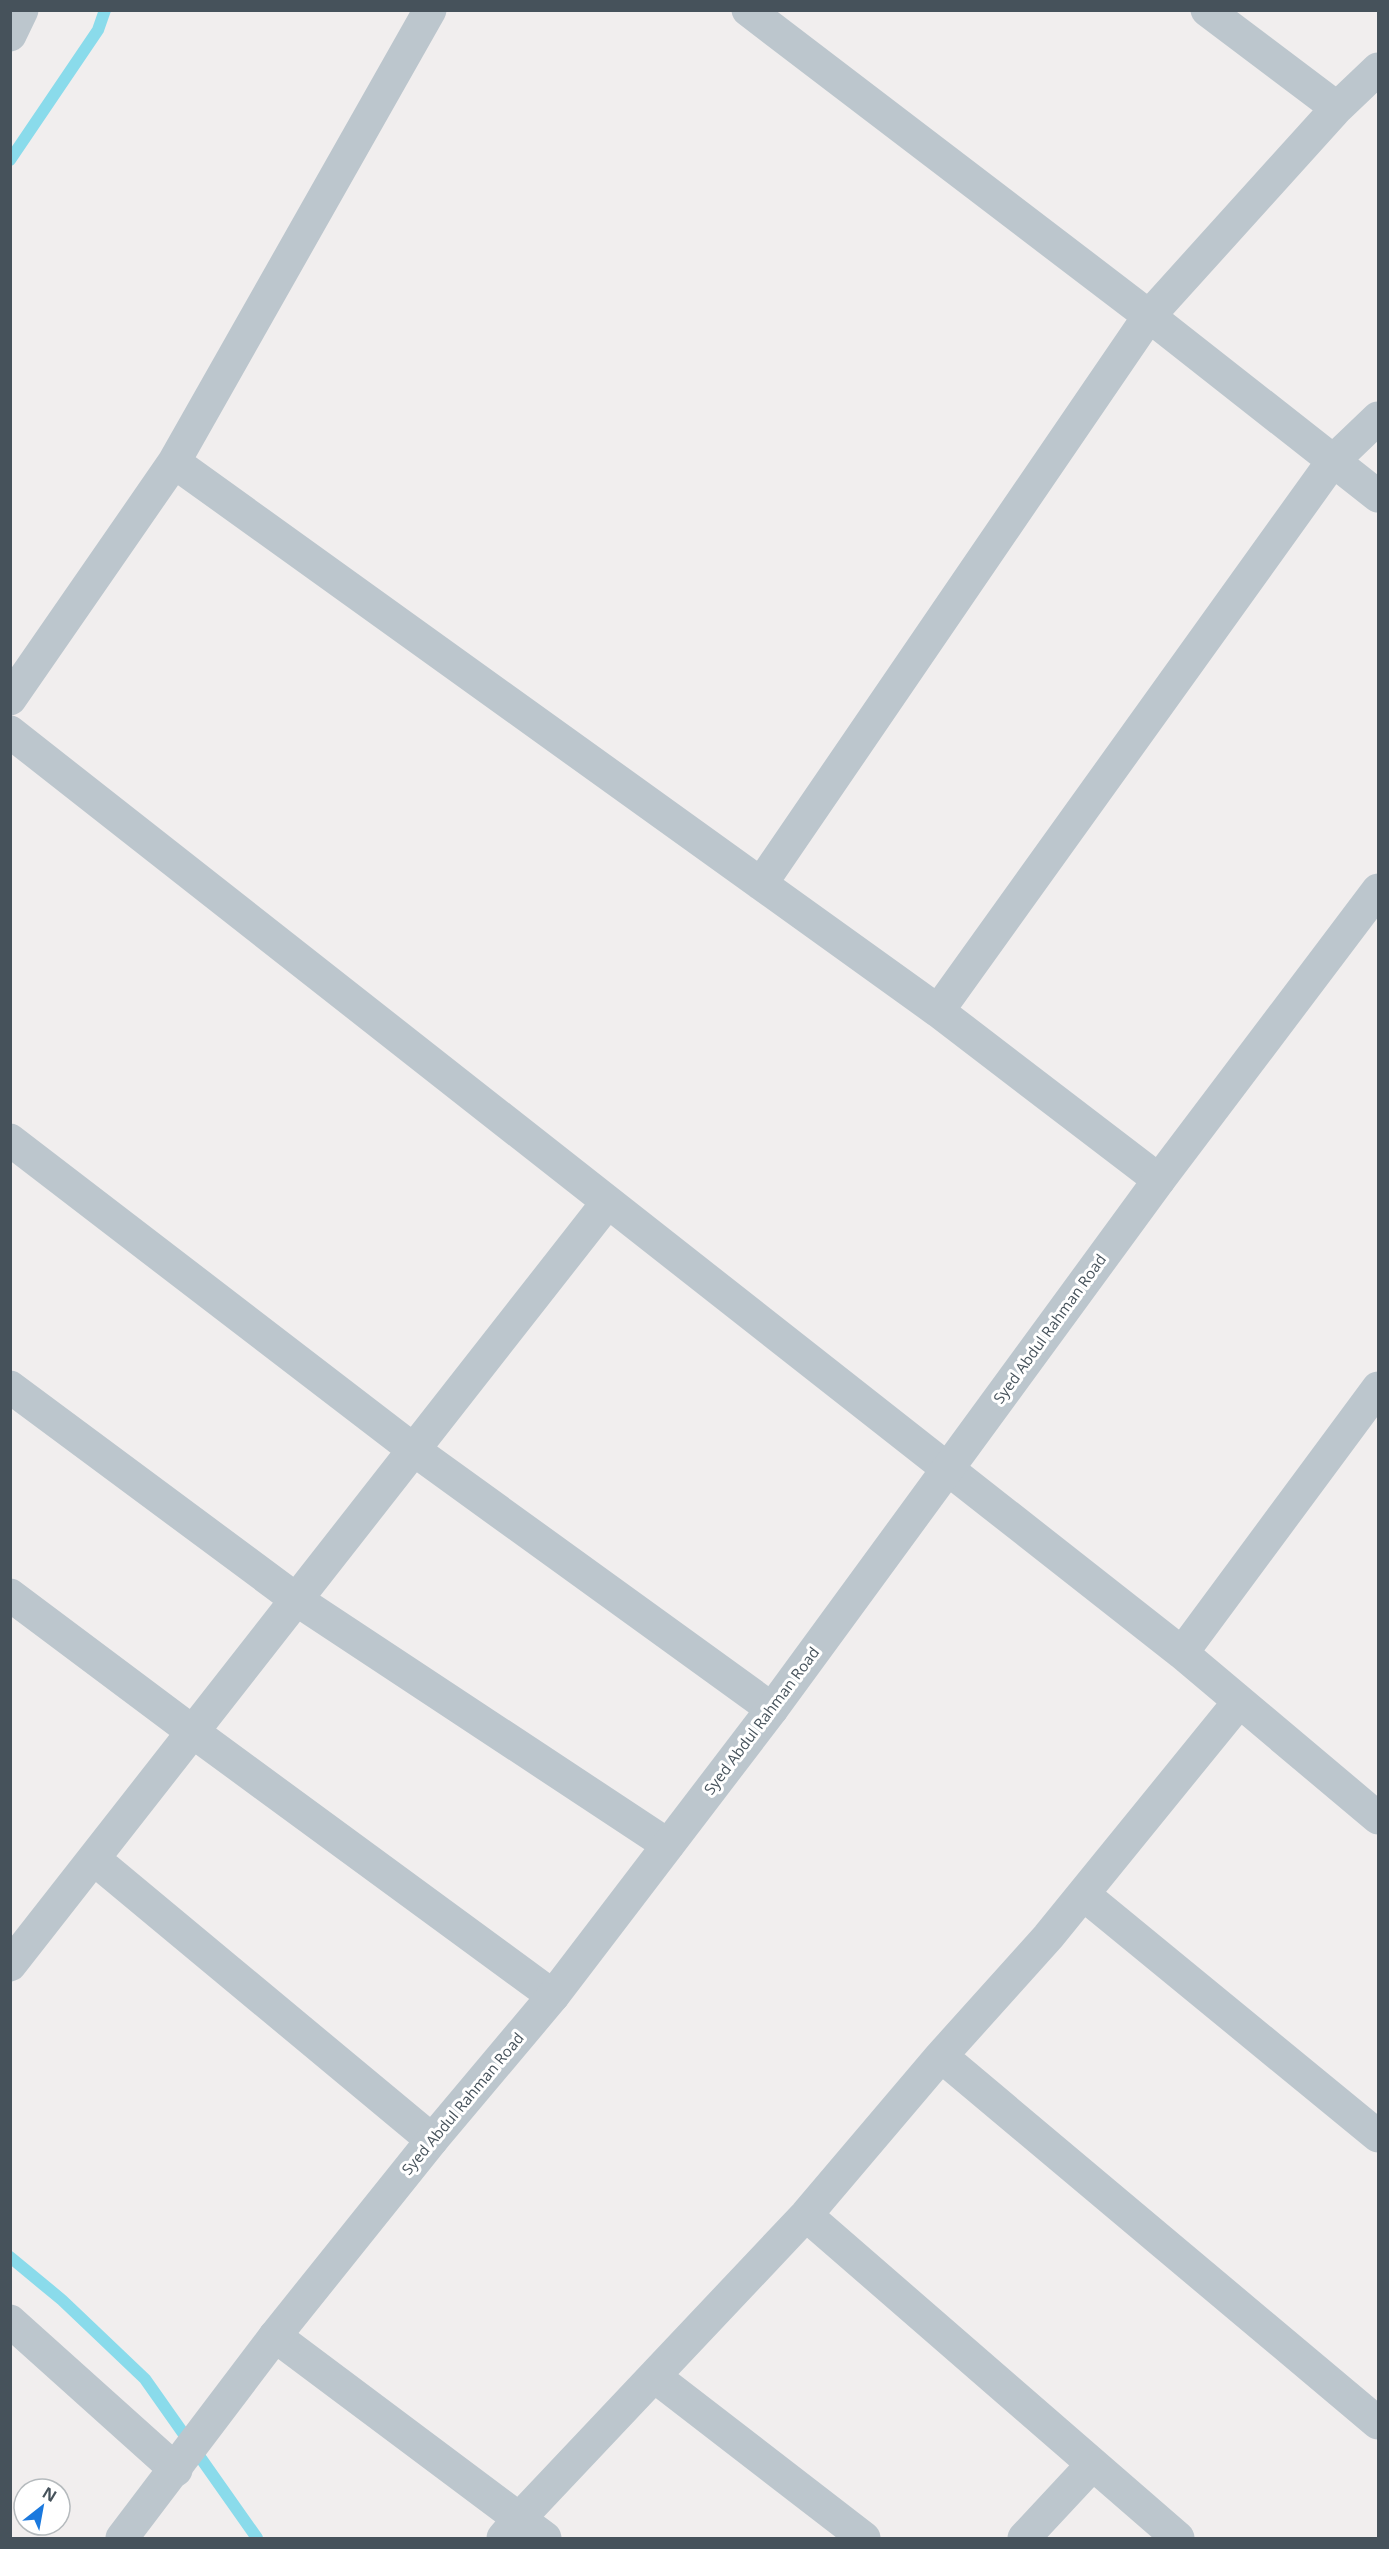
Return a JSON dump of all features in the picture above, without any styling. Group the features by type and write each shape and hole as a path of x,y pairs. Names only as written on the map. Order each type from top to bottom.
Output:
{"street":[{"path":"10,35 22,10"},
{"path":"10,699 174,462 430,10"},
{"path":"748,10 1149,316 1378,496"},
{"path":"1207,10 1337,108"},
{"path":"761,884 1149,316 1337,108 1378,69"},
{"path":"938,1011 1332,462 1378,418"},
{"path":"174,462 938,1011 1159,1180"},
{"path":"10,732 1182,1653 1378,1818"},
{"name":"Syed Abdul Rahman Road","path":"124,2537 275,2336 432,2140 553,1996 772,1709 1159,1180 1378,890"},
{"path":"10,1140 414,1450 772,1709"},
{"path":"10,1965 607,1203"},
{"path":"10,1387 297,1600 668,1845"},
{"path":"1182,1653 1378,1388"},
{"path":"10,1595 553,1996"},
{"path":"511,2529 806,2215 940,2056 1048,1936 1239,1702"},
{"path":"94,1859 432,2140"},
{"path":"1083,1894 1378,2136"},
{"path":"940,2056 1378,2423"},
{"path":"806,2215 1178,2538"},
{"path":"10,2321 176,2469"},
{"path":"275,2336 511,2529 545,2538"},
{"path":"654,2376 864,2538"},
{"path":"1024,2538 1094,2464"}],"waterway":[{"path":"10,160 98,30 105,10"},
{"path":"10,2257 62,2300 145,2379 257,2538"}]}
